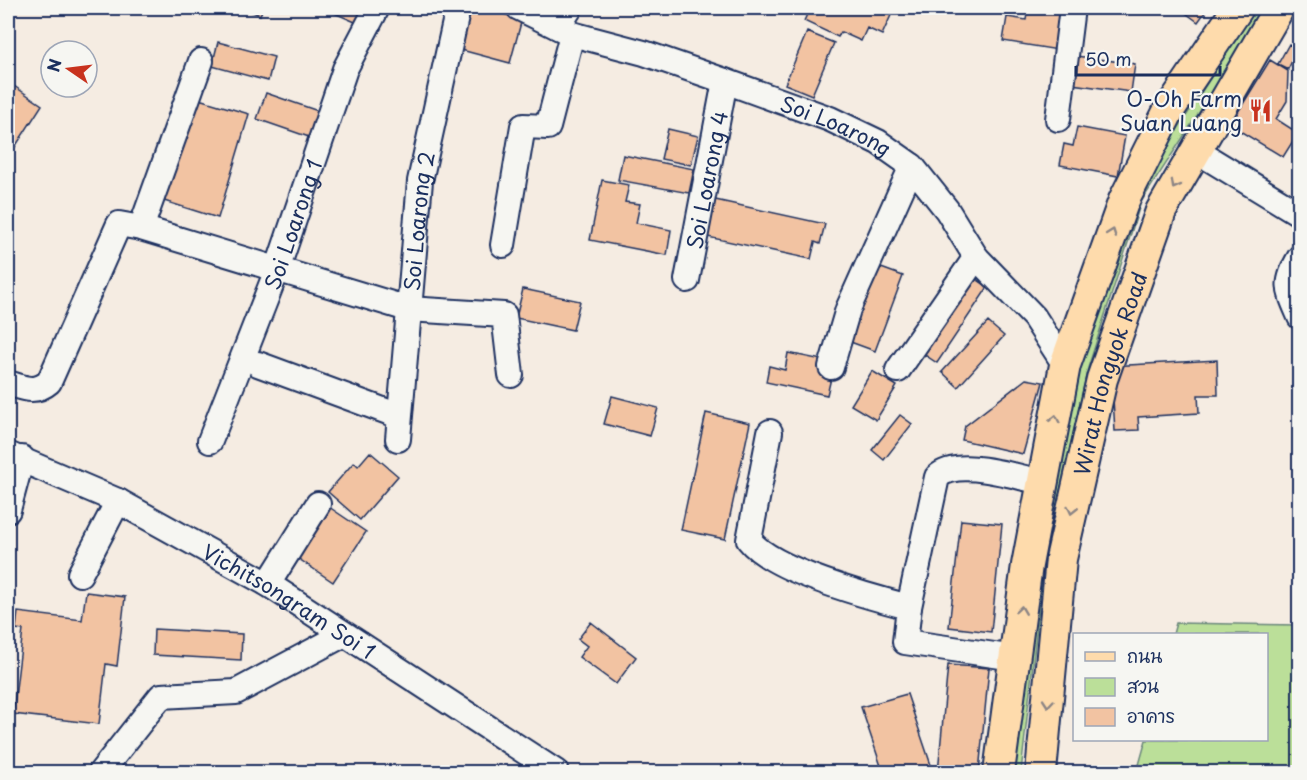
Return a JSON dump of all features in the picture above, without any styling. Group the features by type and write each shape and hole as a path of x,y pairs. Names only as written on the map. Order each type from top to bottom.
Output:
{"main road":[{"name":"Wirat Hongyok Road","path":"999,772 1027,565 1065,365 1124,200 1169,110 1238,8"},
{"name":"Wirat Hongyok Road","path":"1041,772 1061,559 1102,379 1161,211 1279,8"}],"street":[{"name":"Soi Loarong 1","path":"210,441 277,270 345,69 377,8"},
{"name":"Soi Loarong 2","path":"258,364 399,427 420,181 458,8"},
{"name":"Soi Loarong","path":"519,8 567,23 830,119 878,142 912,166 947,210 976,257 1034,317 1065,365"},
{"path":"1058,119 1072,8"},
{"path":"503,245 523,126 548,127 567,23"},
{"path":"141,228 201,61"},
{"name":"Soi Loarong 4","path":"687,280 725,81"},
{"path":"1195,150 1299,214"},
{"path":"831,367 848,309 912,166"},
{"path":"8,383 30,390 42,388 49,382 119,224 141,228 408,309 504,315 511,375"},
{"path":"898,370 976,257"},
{"path":"1299,257 1289,276 1288,287 1299,317"},
{"path":"770,432 749,540 754,547 770,559 878,599 909,607"},
{"path":"8,510 15,456"},
{"name":"Vichitsongram Soi 1","path":"15,456 118,501 268,584 556,772"},
{"path":"1015,658 905,642 909,607 937,477 944,471 960,467 1043,482"},
{"path":"80,574 118,501"},
{"path":"268,584 318,504"},
{"path":"101,772 161,696 236,692 343,635"}],"green space":[{"path":"1255,8 1267,8 1141,202 1088,368 1044,562 1021,772 1012,772 1035,560 1080,365 1135,196"},
{"path":"1176,623 1299,625 1299,772 1137,772 1146,741 1268,741 1268,633 1173,633"}],"building":[{"path":"243,8 263,8 260,15"},
{"path":"323,8 370,8 362,25"},
{"path":"461,8 480,8 522,19 510,63 450,47"},
{"path":"810,8 881,8 892,13 882,35 867,28 861,41 841,32 838,37 804,21"},
{"path":"1028,8 1065,11 1058,50 1003,41 1007,17 1026,20"},
{"path":"1179,8 1208,8 1198,22"},
{"path":"807,32 834,43 812,95 785,84"},
{"path":"218,42 274,57 268,81 212,66"},
{"path":"1289,44 1298,49 1288,69 1278,64"},
{"path":"1076,56 1135,64 1131,92 1072,84"},
{"name":"O-Oh Farm Suan Luang","path":"1270,60 1288,71 1287,101 1276,119 1298,133 1283,157 1230,125"},
{"path":"8,82 42,105 8,158"},
{"path":"266,93 318,111 309,137 257,119"},
{"path":"192,97 249,114 218,218 161,200"},
{"path":"1077,127 1125,136 1118,176 1060,165 1064,144 1073,146"},
{"path":"668,129 698,136 691,165 661,159"},
{"path":"623,155 694,169 689,193 618,180"},
{"path":"602,180 629,185 625,202 640,204 636,223 671,230 667,255 590,240"},
{"path":"711,199 825,224 820,244 815,242 811,259 703,236"},
{"path":"873,265 903,276 875,351 845,340"},
{"path":"967,273 988,287 937,363 916,349"},
{"path":"523,289 580,301 573,330 516,318"},
{"path":"988,322 1004,336 958,387 942,372"},
{"path":"788,353 827,361 824,376 831,378 827,395 766,382 769,366 785,370"},
{"path":"1217,360 1218,395 1198,395 1199,413 1138,417 1139,430 1115,431 1111,366"},
{"path":"872,371 897,386 876,420 851,405"},
{"path":"1026,379 1043,382 1023,454 962,440 965,426"},
{"path":"612,396 658,408 650,436 604,424"},
{"path":"706,413 750,423 725,539 681,530"},
{"path":"900,415 912,424 884,460 872,450"},
{"path":"370,452 398,476 360,520 328,492 354,462 358,466"},
{"path":"329,507 366,532 333,582 296,557"},
{"path":"961,520 1002,524 991,632 949,627"},
{"path":"86,592 125,597 117,666 106,664 99,724 13,714 23,630 16,629 18,612 82,620"},
{"path":"591,622 636,657 616,684 579,657 587,646 578,639"},
{"path":"154,629 242,634 241,660 153,655"},
{"path":"948,665 989,668 979,772 938,772"},
{"path":"907,694 933,771 883,772 861,707"}],"place":[{"name":"O-Oh Farm Suan Luang","path":"1260,110"}]}
